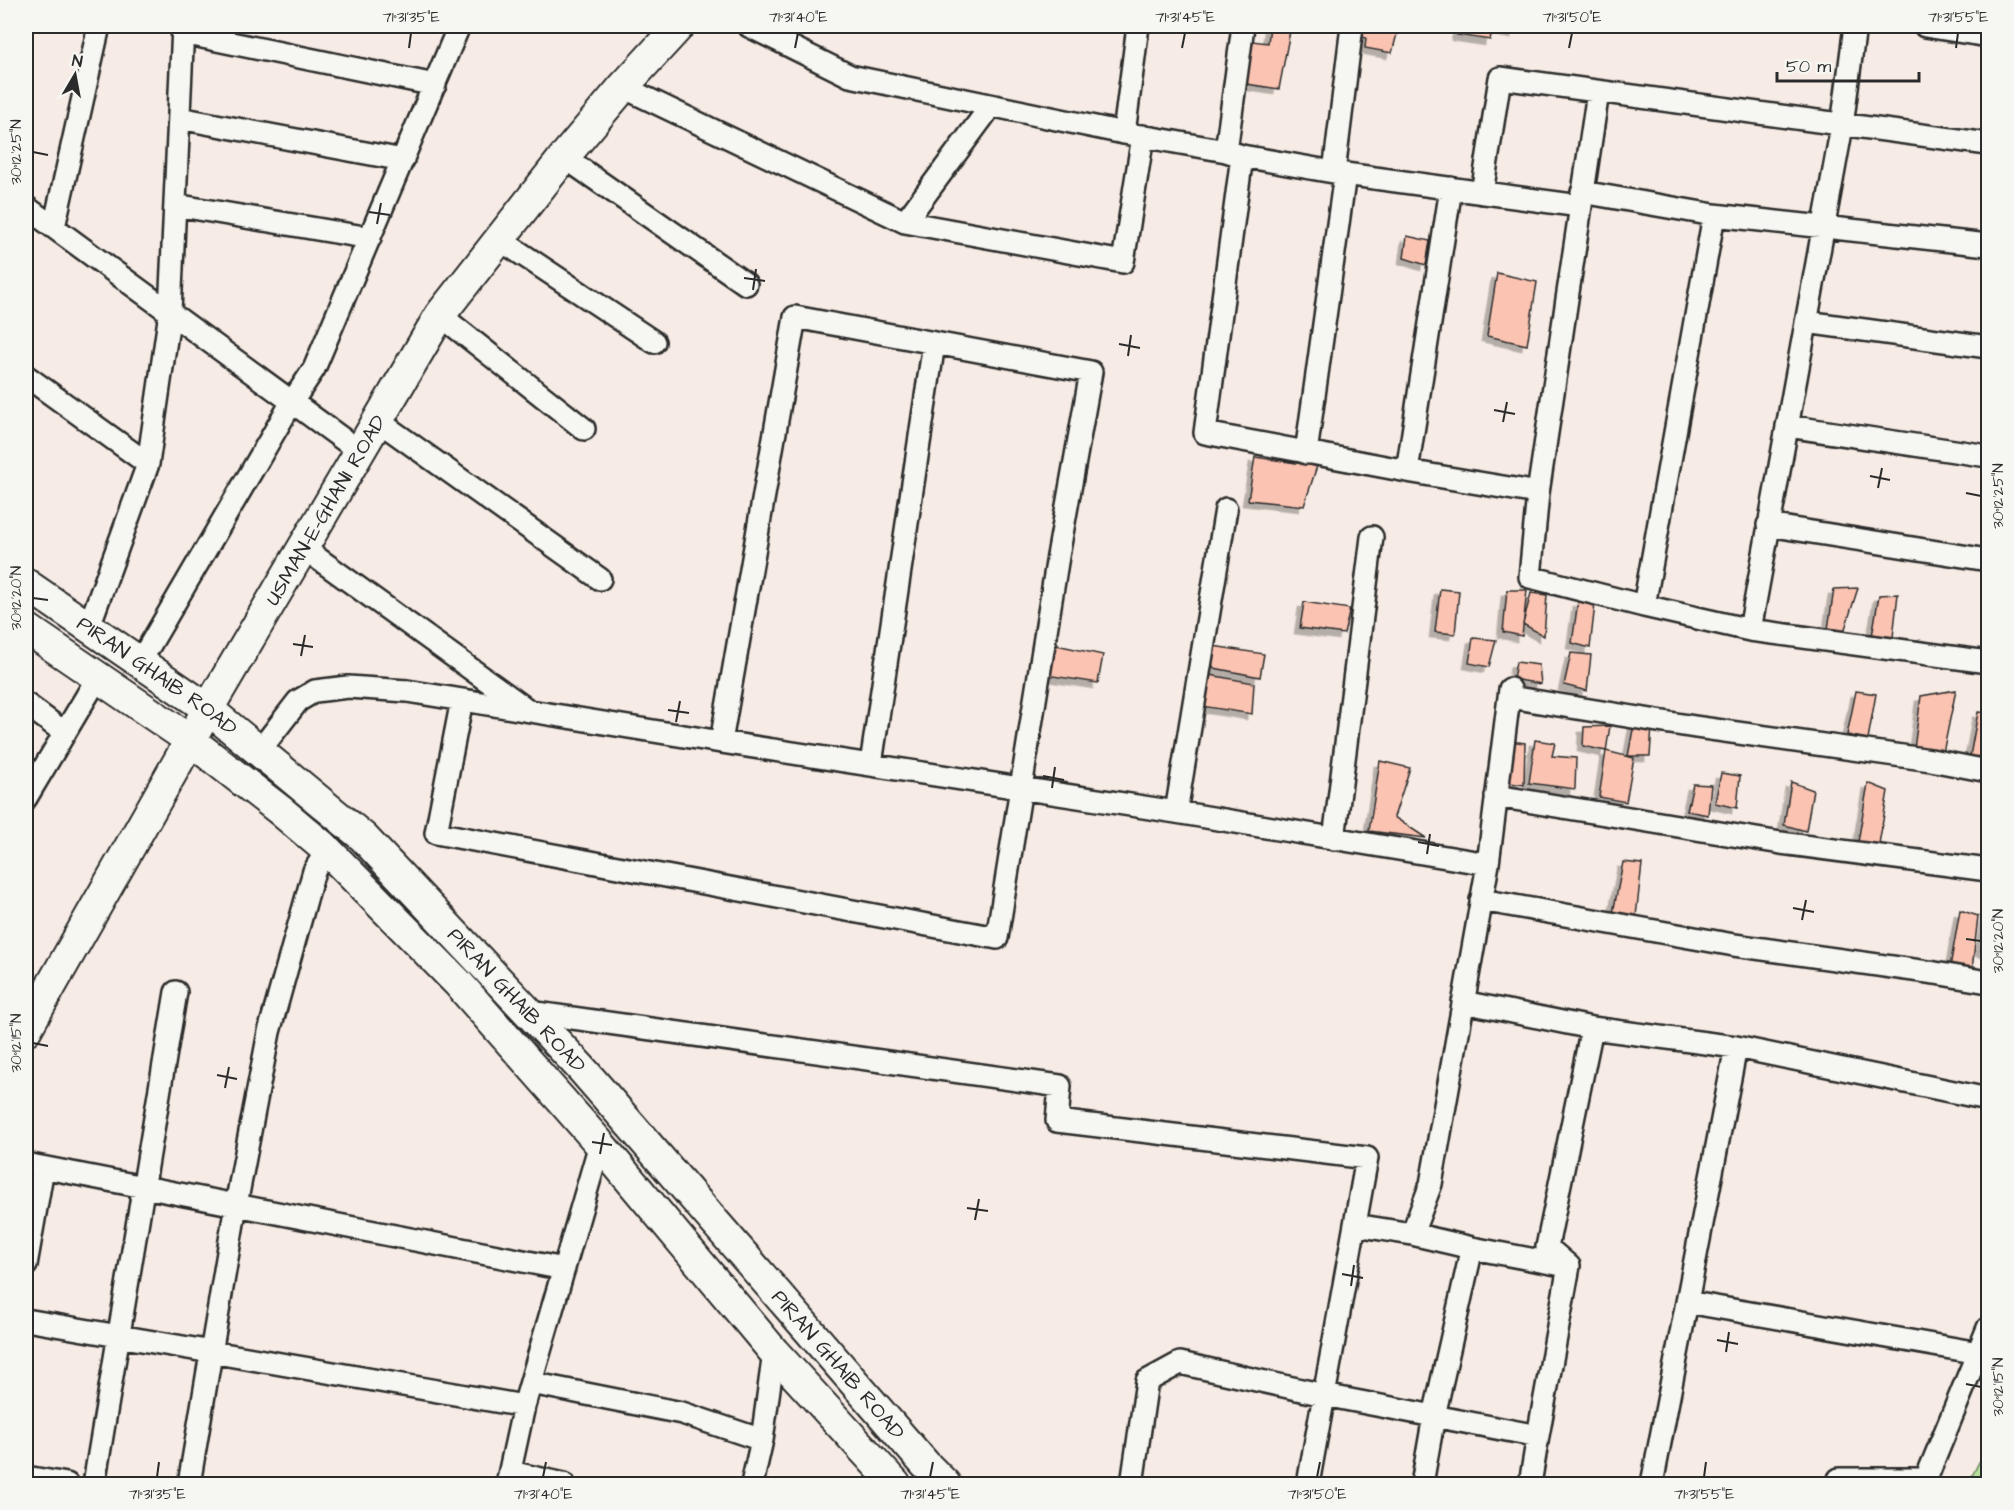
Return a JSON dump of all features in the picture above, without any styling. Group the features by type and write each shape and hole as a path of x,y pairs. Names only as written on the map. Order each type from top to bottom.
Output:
{"main road":[{"name":"USMAN-E-GHANI ROAD","path":"26,1030 190,740 440,315 564,157 678,26"},
{"name":"PIRAN GHAIB ROAD","path":"26,584 208,709 363,837 581,1068 945,1485"},
{"name":"PIRAN GHAIB ROAD","path":"26,628 190,740 327,850 458,983 600,1144 881,1478"}],"street":[{"path":"54,227 99,26"},
{"path":"140,662 292,402 314,369 459,26"},
{"path":"749,26 850,76 1133,135 1340,173 1482,193 1581,199 1989,245"},
{"path":"623,87 905,222 1123,262 1133,135 1138,26"},
{"path":"1243,26 1234,154 1205,433 1538,493"},
{"path":"1306,453 1340,173 1352,26"},
{"path":"1750,630 1842,126 1855,26"},
{"path":"1925,26 1989,36"},
{"path":"89,626 148,464 170,312 183,29 435,85"},
{"path":"1482,193 1500,78 1842,126 1989,144"},
{"path":"1598,92 1538,493 1530,577 1750,630 1989,662"},
{"path":"905,222 991,106"},
{"path":"179,118 403,160"},
{"path":"564,157 746,284"},
{"path":"1407,471 1451,188"},
{"path":"174,205 370,238"},
{"path":"26,207 359,451"},
{"path":"1644,606 1714,215"},
{"path":"499,239 654,342"},
{"path":"440,315 584,429"},
{"path":"462,700 436,833 997,938 1090,372 795,316 721,742"},
{"path":"1806,322 1989,347"},
{"path":"871,764 934,343"},
{"path":"26,376 148,464"},
{"path":"377,420 600,579"},
{"path":"1787,426 1989,456"},
{"path":"1176,812 1226,508"},
{"path":"1768,525 1989,560"},
{"path":"1334,839 1372,537"},
{"path":"303,547 529,711"},
{"path":"26,798 98,677"},
{"path":"260,750 298,700 315,691 348,687 407,691 1176,812 1488,864"},
{"path":"1412,1234 1431,1184 1488,864 1509,693 1695,727 1989,771"},
{"path":"26,704 65,733"},
{"path":"1496,796 1780,843 1989,870"},
{"path":"189,1485 236,1205 270,1032 314,871 327,850"},
{"path":"1481,900 1734,945 1935,972 1989,982"},
{"path":"94,1485 176,992"},
{"path":"1463,1002 1592,1028 1736,1047 1989,1099"},
{"path":"529,1012 1060,1086 1057,1121 1367,1158 1308,1485"},
{"path":"1569,1266 1547,1247 1592,1028"},
{"path":"1652,1485 1736,1047"},
{"path":"564,1485 508,1478 524,1406 600,1144"},
{"path":"26,1265 34,1166 564,1269"},
{"path":"1355,1225 1412,1234 1569,1266"},
{"path":"1422,1485 1434,1416 1472,1248"},
{"path":"1530,1485 1569,1266"},
{"path":"1688,1302 1979,1353"},
{"path":"26,1320 524,1406"},
{"path":"1839,1485 1839,1479 1926,1479 1989,1328"},
{"path":"752,1485 762,1440 774,1352"},
{"path":"1132,1485 1147,1380 1180,1363 1324,1395 1538,1436"},
{"path":"531,1383 682,1413 762,1440"},
{"path":"26,1477 67,1485"}],"green space":[{"path":"1988,1444 1988,1484 1968,1484"}],"building":[{"path":"1270,26 1291,26 1279,89 1240,83 1244,40 1268,43"},
{"path":"1358,26 1398,30 1392,53 1365,48 1366,38 1356,35"},
{"path":"1459,26 1517,26 1516,33 1492,29 1490,40 1457,35"},
{"path":"1407,236 1430,241 1426,265 1404,258"},
{"path":"1497,273 1537,282 1527,345 1487,336"},
{"path":"1255,457 1317,466 1304,506 1248,500"},
{"path":"1858,588 1844,632 1828,629 1834,589"},
{"path":"1440,589 1459,591 1455,634 1435,632"},
{"path":"1507,590 1527,590 1522,636 1503,632"},
{"path":"1531,593 1547,595 1544,636 1523,624"},
{"path":"1898,594 1893,637 1872,636 1879,595"},
{"path":"1578,601 1595,604 1590,648 1572,643"},
{"path":"1304,602 1350,609 1344,634 1300,628"},
{"path":"1473,638 1496,640 1489,667 1469,663"},
{"path":"1052,644 1103,655 1098,683 1046,675"},
{"path":"1213,646 1264,654 1260,677 1214,668 1210,661"},
{"path":"1571,653 1591,655 1587,691 1564,685"},
{"path":"1516,662 1539,665 1541,684 1513,679"},
{"path":"1210,675 1254,683 1252,714 1201,706"},
{"path":"1956,690 1943,753 1914,749 1921,696"},
{"path":"1856,691 1876,694 1868,739 1847,735"},
{"path":"1978,712 1988,713 1988,736 1983,735 1982,758 1970,756"},
{"path":"1634,724 1652,725 1650,756 1628,756"},
{"path":"1610,726 1606,751 1583,746 1584,727"},
{"path":"1535,740 1555,743 1552,756 1576,758 1575,789 1529,783"},
{"path":"1510,741 1525,743 1524,785 1503,782"},
{"path":"1606,751 1634,758 1626,802 1599,797"},
{"path":"1380,761 1410,768 1394,817 1426,838 1369,831"},
{"path":"1721,773 1740,776 1737,808 1715,803"},
{"path":"1791,782 1813,790 1806,831 1784,825"},
{"path":"1868,783 1888,791 1879,844 1858,842"},
{"path":"1693,784 1711,785 1708,815 1687,811"},
{"path":"1623,862 1642,864 1636,916 1613,913"},
{"path":"1960,910 1978,916 1972,970 1950,967"},
{"path":"1986,913 1988,914 1988,952 1981,951"}]}
